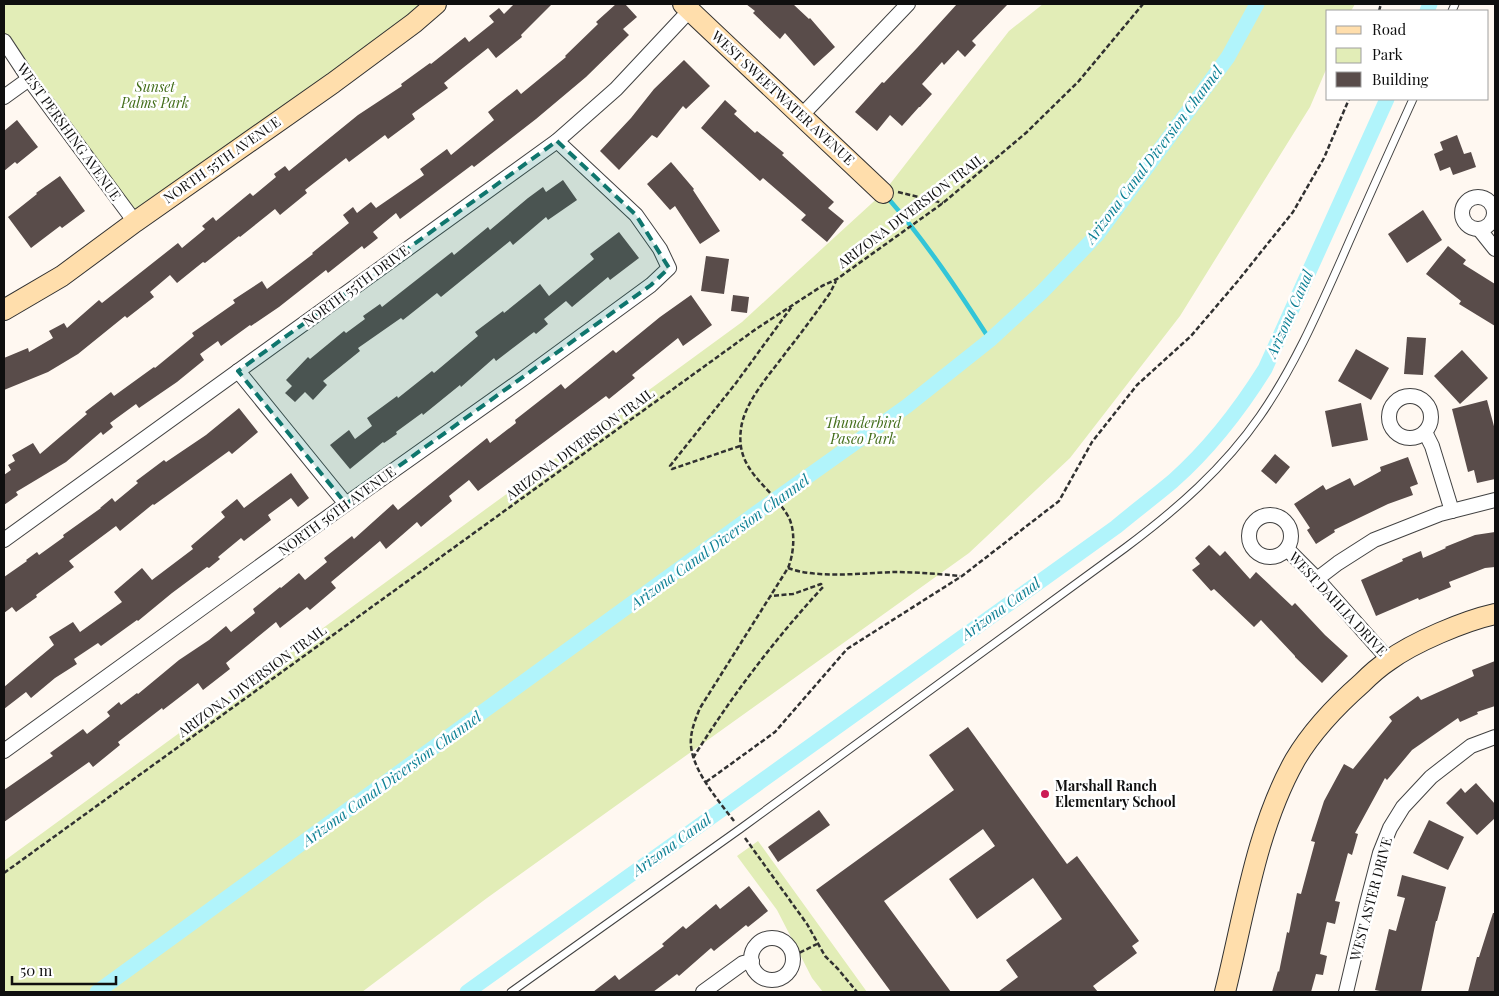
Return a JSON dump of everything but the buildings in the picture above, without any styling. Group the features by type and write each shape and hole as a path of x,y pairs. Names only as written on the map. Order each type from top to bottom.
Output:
{"street":[{"name":"NORTH 55TH AVENUE","path":"4,310 62,276 134,222 333,83 414,23 436,4"},
{"path":"802,115 908,4"},
{"name":"WEST SWEETWATER AVENUE","path":"687,7 881,190"},
{"name":"NORTH 55TH DRIVE","path":"4,540 557,141 616,89 687,7"},
{"name":"WEST PERSHING AVENUE","path":"4,41 29,79 134,222"},
{"path":"4,97 29,79"},
{"name":"NORTH 56TH AVENUE","path":"4,751 524,378 651,285 669,268 660,249 636,216 557,141"},
{"path":"1479,229 1495,249"},
{"path":"238,371 346,504"},
{"path":"1425,432 1432,446 1452,511"},
{"path":"1317,579 1374,540 1452,511 1495,500"},
{"name":"WEST DAHLIA DRIVE","path":"1287,549 1317,579 1389,660"},
{"path":"1225,992 1260,846 1285,781 1306,744 1329,715 1355,688 1389,660 1425,640 1478,618 1495,614"},
{"name":"WEST ASTER DRIVE","path":"1346,992 1380,853 1390,828 1404,807 1431,777 1471,746 1495,736"},
{"path":"772,938 783,940 791,949 793,956 791,969 782,978 774,980 765,979 757,974 751,957 754,948 760,942 772,938"},
{"path":"703,992 744,963 752,961"}],"lane":[{"path":"510,992 1163,520 1200,485 1231,453 1260,416 1311,328 1413,100"}],"path":[{"name":"ARIZONA DIVERSION TRAIL","path":"4,873 756,329 822,286 837,279 943,202 1027,132 1078,82 1143,4"},
{"path":"706,782 775,732 847,649 962,576 1059,502 1092,442 1137,385 1192,336 1293,212 1324,158 1349,100"},
{"path":"881,190 943,202"},
{"path":"837,279 830,293 765,380 748,407 741,428 740,446 746,463 752,474 773,496 788,517 793,537 792,551 788,568 700,708 693,723 690,740 693,758 714,795 807,924 825,956 857,992"},
{"path":"740,446 672,469 670,466 736,383 794,304"},
{"path":"788,568 813,574 898,572 962,576"},
{"path":"693,758 752,670 791,621 823,587 821,584 793,594 770,596"},
{"path":"793,956 817,944"}],"highlighted area":[{"path":"557,141 636,215 669,268 651,285 346,504 238,371"}],"green space":[{"name":"Sunset Palms Park","path":"4,4 436,4 135,222 4,41"},
{"name":"Thunderbird Paseo Park","path":"1043,4 1355,4 1352,10 1326,10 1326,70 1310,107 1180,316 1070,458 969,553 487,898 362,992 4,992 4,861 742,322 883,193 1009,31"},
{"path":"758,841 867,992 823,992 812,978 777,910 737,856"}],"waterway":[{"name":"Arizona Canal Diversion Channel","path":"97,992 759,511 907,406 990,340 1042,292 1097,235 1228,57 1257,4"},
{"name":"Arizona Canal","path":"1427,10 1430,4"},
{"name":"Arizona Canal","path":"467,992 1116,527 1186,469 1223,428 1265,369 1387,100"},
{"path":"887,197 941,267 990,340"}],"place":[{"name":"Marshall Ranch Elementary School","path":"1045,794"}]}
